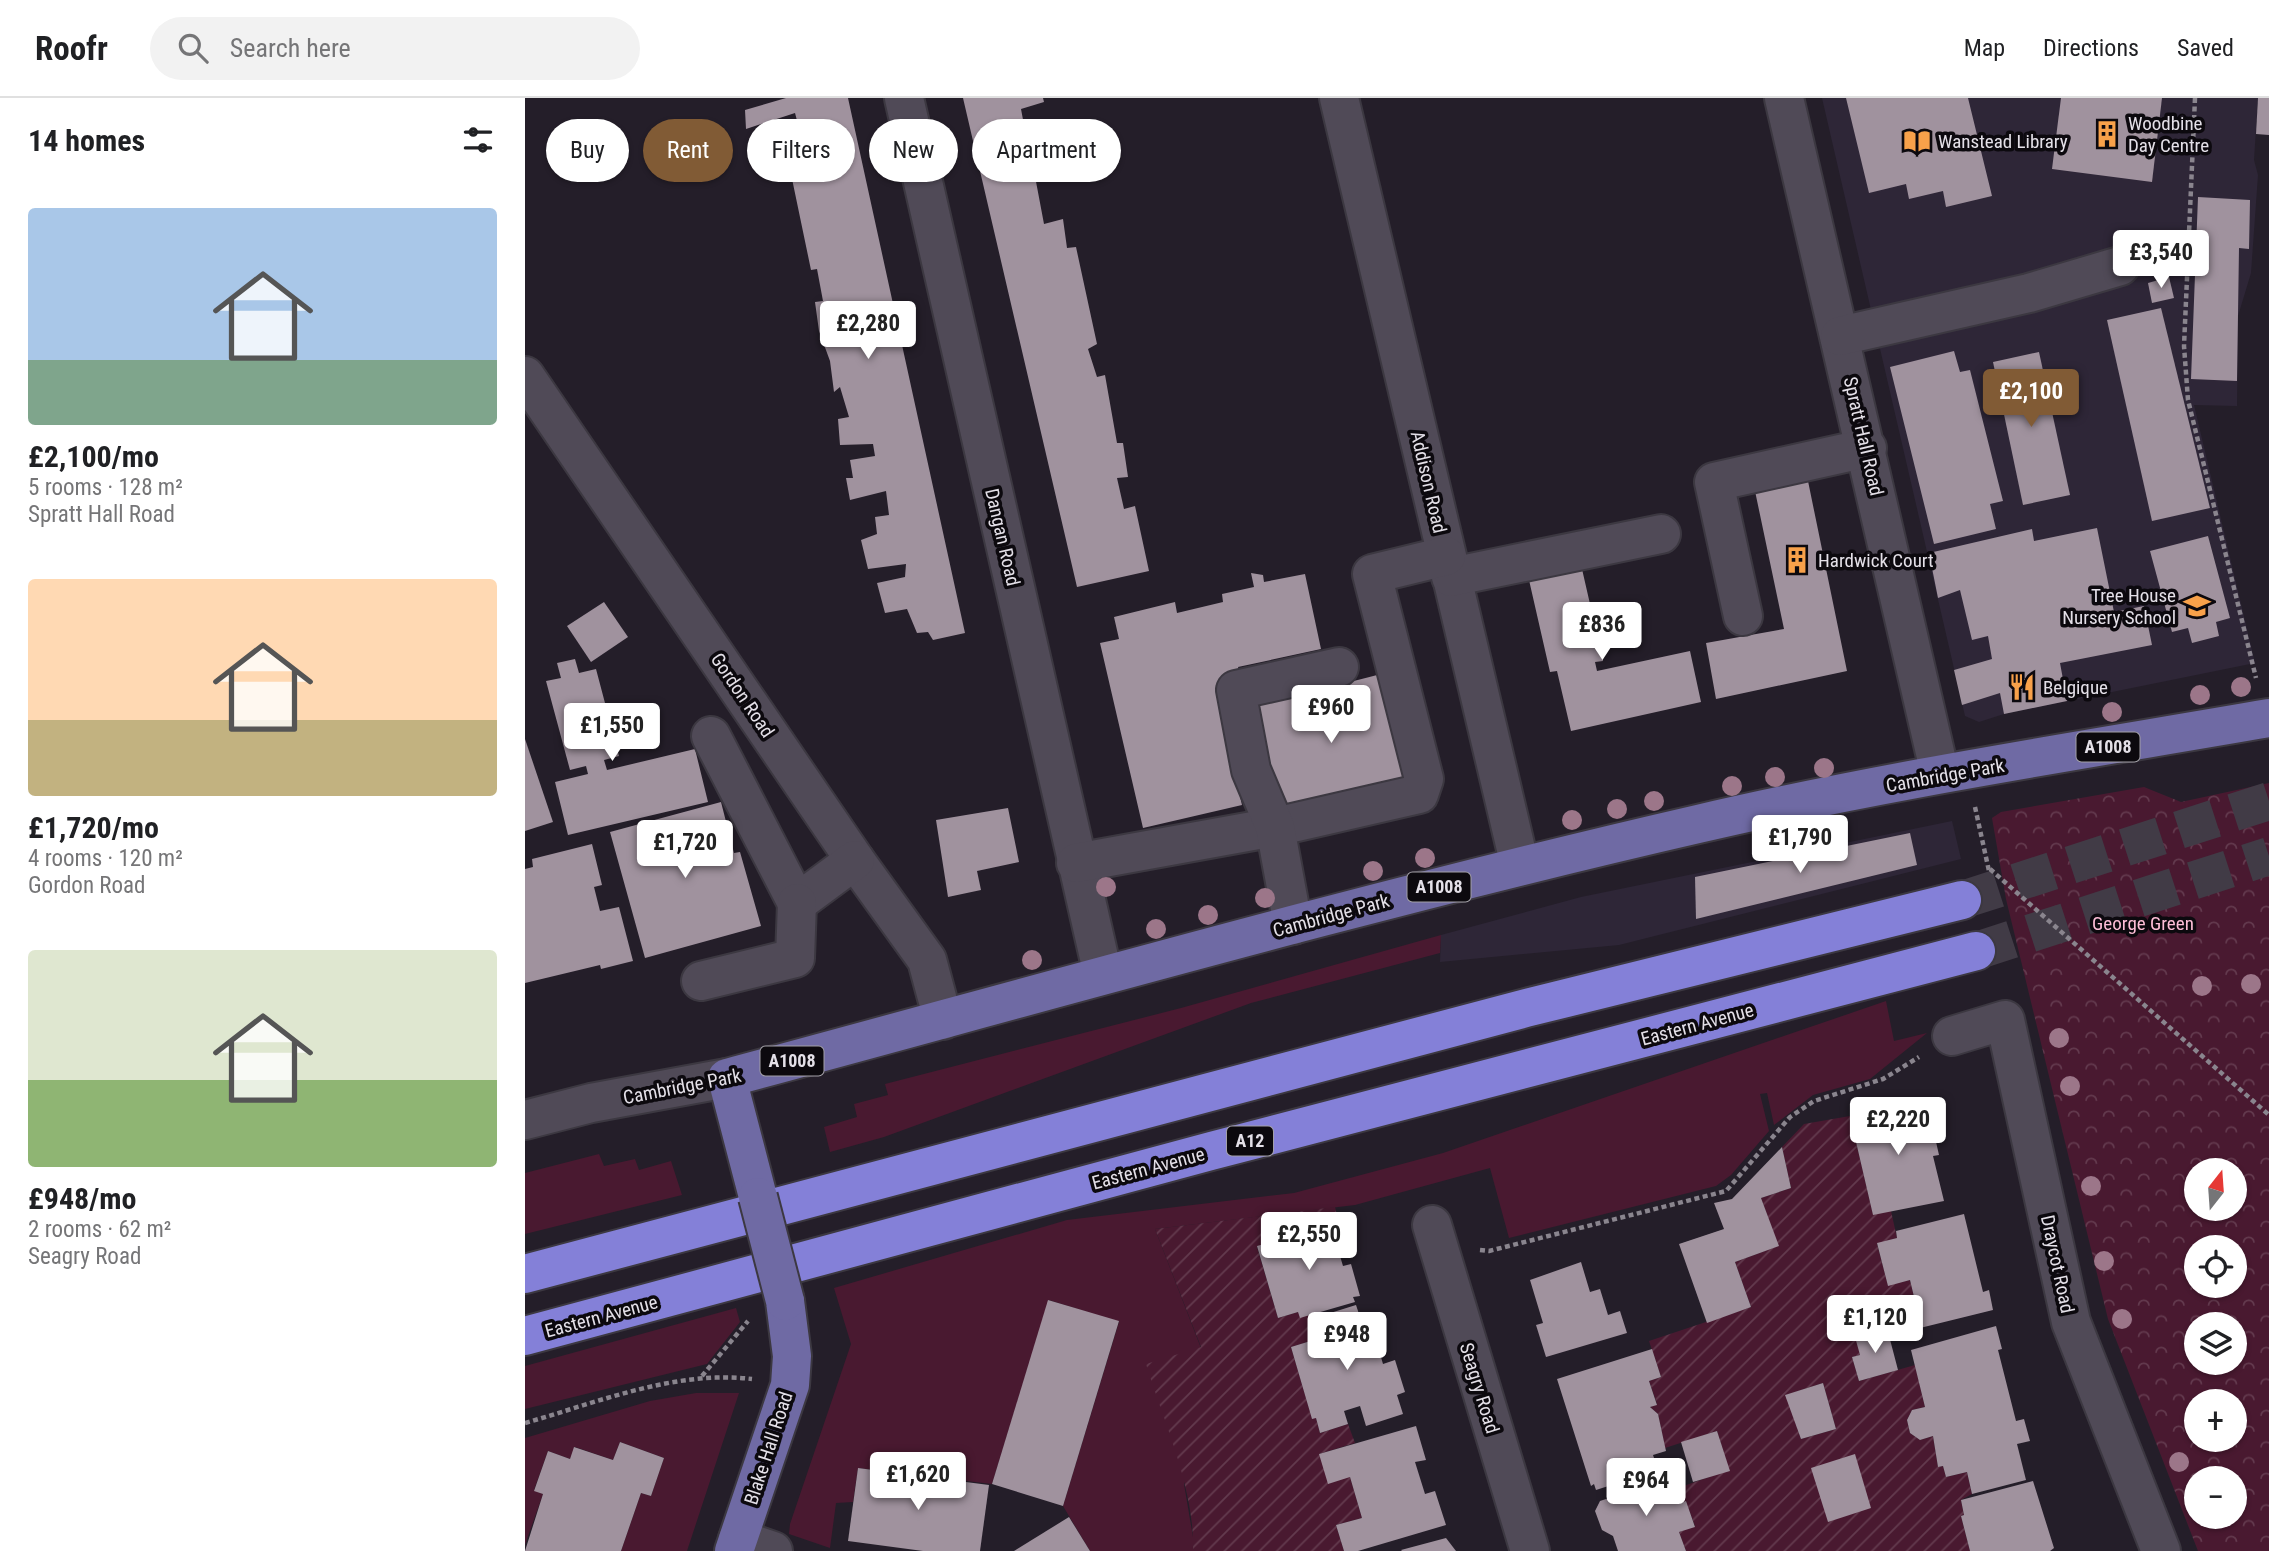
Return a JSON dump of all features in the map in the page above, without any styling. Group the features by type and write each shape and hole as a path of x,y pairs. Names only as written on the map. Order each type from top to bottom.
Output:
{"highway":[{"path":"525,1274 1526,1008 1962,900"},
{"name":"Eastern Avenue","path":"525,1336 1198,1155 1976,951"}],"main road":[{"name":"Cambridge Park","path":"727,1078 1293,925 1520,866 1701,823 1940,774 2269,718"},
{"name":"Blake Hall Road","path":"727,1078 785,1301 792,1356 790,1385 749,1547"}],"street":[{"name":"Dangan Road","path":"904,98 1103,975"},
{"name":"Addison Road","path":"1339,98 1520,866"},
{"name":"Spratt Hall Road","path":"1784,98 1867,448 1940,774"},
{"path":"1840,336 2029,293 2120,266"},
{"name":"Gordon Road","path":"525,376 855,860 927,960 943,1020"},
{"path":"1743,615 1714,482 1867,448"},
{"path":"1076,863 1275,827 1419,794 1424,779 1372,574 1449,566 1661,534"},
{"path":"1293,925 1275,827 1251,770 1236,690 1339,667"},
{"path":"701,981 795,958 797,903 711,736"},
{"path":"797,903 855,860"},
{"name":"Draycot Road","path":"1952,1036 2005,1020 2071,1322 2161,1551"},
{"name":"Cambridge Park","path":"525,1121 590,1104 727,1078"},
{"name":"Seagry Road","path":"1434,1236 1530,1551"}],"path":[{"path":"2195,98 2185,346 2189,400 2256,678"},
{"path":"1989,868 2269,1115"},
{"path":"1434,1236 1489,1251 1726,1191 1790,1117 1814,1101 1884,1079 1952,1036"},
{"path":"702,1377 750,1318"},
{"path":"525,1423 673,1382 702,1377 728,1377 790,1385"}],"shaded area":[{"path":"1822,98 2258,98 2254,160 2258,175 2251,273 2238,316 2237,406 2194,405 2255,663 2004,714 1979,722 1965,716"},
{"path":"1952,821 1961,859 1619,945 1440,962 1441,935 1581,897"}],"green space":[{"name":"George Green","path":"2269,783 2269,1551 2198,1551 2189,1529 2247,1529 2247,1466 2184,1466 2184,1515 2108,1319 2006,899 1992,818 2001,812 2144,787 2181,802"},
{"path":"1441,935 1440,953 1251,1003 884,1137 830,1152 824,1127 857,1117 854,1104 888,1095 885,1084 1181,1008"},
{"path":"1886,1001 1894,1041 1927,1033 1870,1079 1813,1095 1774,1125 1767,1093 1760,1094 1769,1131 1731,1175 1716,1186 1509,1238 1490,1168 1355,1205 1155,1229 1201,1348 1184,1484 1193,1551 1090,1551 1063,1506 1119,1322 1049,1300 992,1484 858,1468 853,1502 836,1503 830,1548 789,1534 790,1524 851,1344 834,1288 1067,1220 1294,1193 1443,1153"},
{"path":"1850,1116 1873,1214 1891,1211 1897,1238 1877,1244 1888,1285 1910,1280 1915,1301 1873,1311 1878,1329 1856,1337 1860,1355 1852,1357 1859,1381 1915,1365 1925,1407 1912,1410 1907,1420 1910,1433 1920,1440 1933,1436 1938,1467 1943,1466 1946,1477 1967,1472 1972,1494 1961,1500 1964,1515 1961,1516 1970,1551 1686,1551 1679,1532 1695,1526 1686,1502 1680,1503 1675,1489 1729,1470 1717,1431 1665,1448 1658,1414 1650,1407 1657,1404 1649,1381 1661,1377 1649,1341 1751,1307 1735,1262 1778,1246 1761,1198 1791,1188 1782,1147 1804,1124","holes":["1823,1383 1836,1429 1801,1439 1786,1395"]},
{"path":"599,1154 604,1166 635,1159 639,1170 671,1161 682,1195 525,1234 525,1173"},
{"path":"1335,1207 1339,1223 1257,1247 1278,1318 1298,1312 1310,1315 1317,1339 1291,1347 1312,1418 1316,1418 1320,1433 1348,1424 1355,1443 1319,1454 1350,1477 1362,1518 1336,1525 1344,1551 1193,1551 1184,1480 1146,1364 1201,1347 1155,1229"},
{"path":"736,1308 740,1322 707,1364 525,1409 525,1366"},
{"path":"696,1393 739,1393 687,1551 621,1551 641,1493 651,1496 664,1458 620,1442 613,1460 575,1447 570,1459 548,1451 534,1490 543,1494 525,1545 525,1438 650,1401"}],"building":[{"path":"786,98 848,98 853,119 797,119 795,113 777,119 747,119 746,129 745,110"},
{"path":"963,98 1043,98 1044,102 1021,109 1023,119 972,119 972,137"},
{"name":"Wanstead Library","path":"1846,98 1968,98 1992,196 1946,207 1943,191 1909,199 1906,184 1869,193"},
{"name":"Woodbine Day Centre","path":"2061,98 2162,98 2152,182 2052,169"},
{"path":"2258,98 2269,98 2269,135 2256,134"},
{"path":"855,130 965,633 933,640 928,632 917,633 907,609 885,613 877,583 905,577 906,564 868,569 861,540 877,534 875,517 889,515 886,491 850,500 846,478 853,478 850,460 875,456 873,444 840,445 838,419 849,417 840,387 834,392 830,361 819,331 815,302 823,301 817,269 811,270 793,182 855,182"},
{"path":"983,182 1036,182 1044,224 1063,219 1067,248 1076,247 1097,344 1088,349 1097,377 1105,375 1117,443 1123,443 1128,477 1117,478 1124,509 1135,506 1149,571 1077,587"},
{"path":"2198,197 2250,200 2249,249 2239,248 2237,381 2191,379"},
{"path":"2169,277 2174,298 2152,303 2148,283"},
{"path":"2161,308 2210,508 2152,521 2107,320"},
{"path":"1954,351 1960,372 1970,370 2003,501 1990,504 1996,529 1934,544 1890,367"},
{"path":"2039,352 2070,495 2023,505 1993,362"},
{"name":"Hardwick Court","path":"1808,481 1847,671 1716,699 1706,643 1784,629 1755,491"},
{"path":"2097,528 2114,612 2144,606 2152,645 2060,663 2067,701 2004,714 2000,693 1962,705 1954,670 1992,659 1988,636 1972,640 1960,590 1938,598 1929,553 2032,529 2034,541"},
{"path":"2208,536 2230,618 2216,622 2219,636 2192,643 2188,628 2172,632 2150,551"},
{"path":"1582,569 1603,661 1595,662 1597,671 1690,651 1701,702 1571,731 1557,671 1550,672 1529,580"},
{"path":"1251,573 1263,575 1264,582 1305,574 1321,649 1238,667 1243,682 1215,688 1242,805 1143,828 1100,643 1119,639 1114,617 1175,602 1177,613 1223,602 1222,594 1254,587"},
{"path":"604,602 628,637 591,662 567,626"},
{"path":"575,659 579,673 596,669 619,756 604,760 607,770 695,749 708,802 568,835 555,782 588,774 586,766 570,770 546,681 561,678 557,663"},
{"path":"1385,673 1413,784 1296,813 1273,797 1245,709"},
{"path":"525,739 553,822 525,831"},
{"path":"721,802 734,853 740,852 761,926 645,958 610,832"},
{"path":"1008,808 1019,862 977,871 981,890 948,897 936,820"},
{"path":"1910,833 1917,865 1696,919 1695,877"},
{"path":"592,844 602,885 594,887 600,911 619,907 633,961 601,969 600,965 525,983 525,869 533,867 532,859"},
{"path":"1920,1099 1926,1126 1932,1124 1939,1155 1933,1156 1944,1201 1873,1215 1850,1116"},
{"path":"1782,1147 1791,1188 1761,1198 1779,1246 1735,1262 1751,1307 1707,1323 1679,1244 1724,1229 1714,1203 1732,1199"},
{"path":"1964,1214 1983,1292 1989,1290 1993,1310 1920,1328 1917,1319 1878,1329 1873,1311 1915,1301 1910,1280 1888,1286 1877,1243 1897,1238 1896,1231"},
{"path":"1339,1223 1348,1253 1340,1256 1343,1266 1351,1264 1360,1296 1353,1297 1355,1302 1300,1318 1298,1312 1278,1318 1257,1246"},
{"path":"1581,1262 1590,1292 1600,1289 1608,1315 1620,1311 1627,1333 1546,1357 1536,1325 1543,1323 1530,1280"},
{"path":"1048,1300 1119,1321 1063,1506 992,1484"},
{"path":"1356,1305 1363,1326 1371,1323 1383,1364 1395,1360 1405,1392 1397,1395 1403,1414 1366,1426 1360,1406 1344,1411 1348,1424 1320,1433 1316,1418 1312,1419 1291,1347 1317,1339 1311,1319"},
{"path":"1996,1326 2002,1349 1998,1350 2016,1421 2024,1419 2030,1441 2017,1444 2026,1480 1972,1494 1967,1472 1946,1477 1943,1466 1938,1467 1933,1436 1920,1440 1910,1433 1907,1420 1912,1410 1925,1407 1911,1350"},
{"path":"1887,1328 1898,1370 1859,1381 1852,1357 1860,1355 1855,1337"},
{"path":"1652,1349 1661,1377 1649,1381 1657,1405 1650,1407 1658,1414 1666,1451 1653,1455 1658,1470 1596,1490 1594,1484 1591,1486 1557,1379"},
{"path":"1823,1383 1836,1429 1801,1439 1785,1395"},
{"path":"1416,1426 1426,1460 1415,1462 1425,1494 1435,1491 1446,1525 1358,1551 1344,1551 1336,1525 1362,1518 1350,1477 1328,1484 1319,1454"},
{"path":"1717,1431 1730,1471 1693,1482 1681,1442"},
{"path":"620,1442 664,1458 651,1496 641,1493 621,1551 525,1551 543,1494 534,1491 548,1451 570,1459 574,1447 613,1460"},
{"path":"1855,1454 1871,1508 1828,1522 1811,1468"},
{"path":"858,1468 989,1485 980,1551 923,1551 848,1541"},
{"path":"1672,1477 1680,1503 1686,1501 1695,1527 1679,1532 1686,1551 1618,1551 1613,1536 1602,1530 1595,1511 1600,1501"},
{"path":"2033,1481 2054,1548 2050,1551 1970,1551 1961,1516 1964,1515 1961,1500"},
{"path":"1069,1517 1090,1551 1014,1551"},
{"path":"1446,1538 1456,1551 1401,1550"}],"tunnel":[{"path":"1962,900 2269,801"},
{"path":"1976,951 2269,856"}],"place":[{"name":"Woodbine Day Centre","path":"2107,134"},
{"name":"Wanstead Library","path":"1917,141"},
{"name":"Hardwick Court","path":"1797,560"},
{"name":"Tree House Nursery School","path":"2197,606"},
{"name":"Belgique","path":"2022,687"}]}
